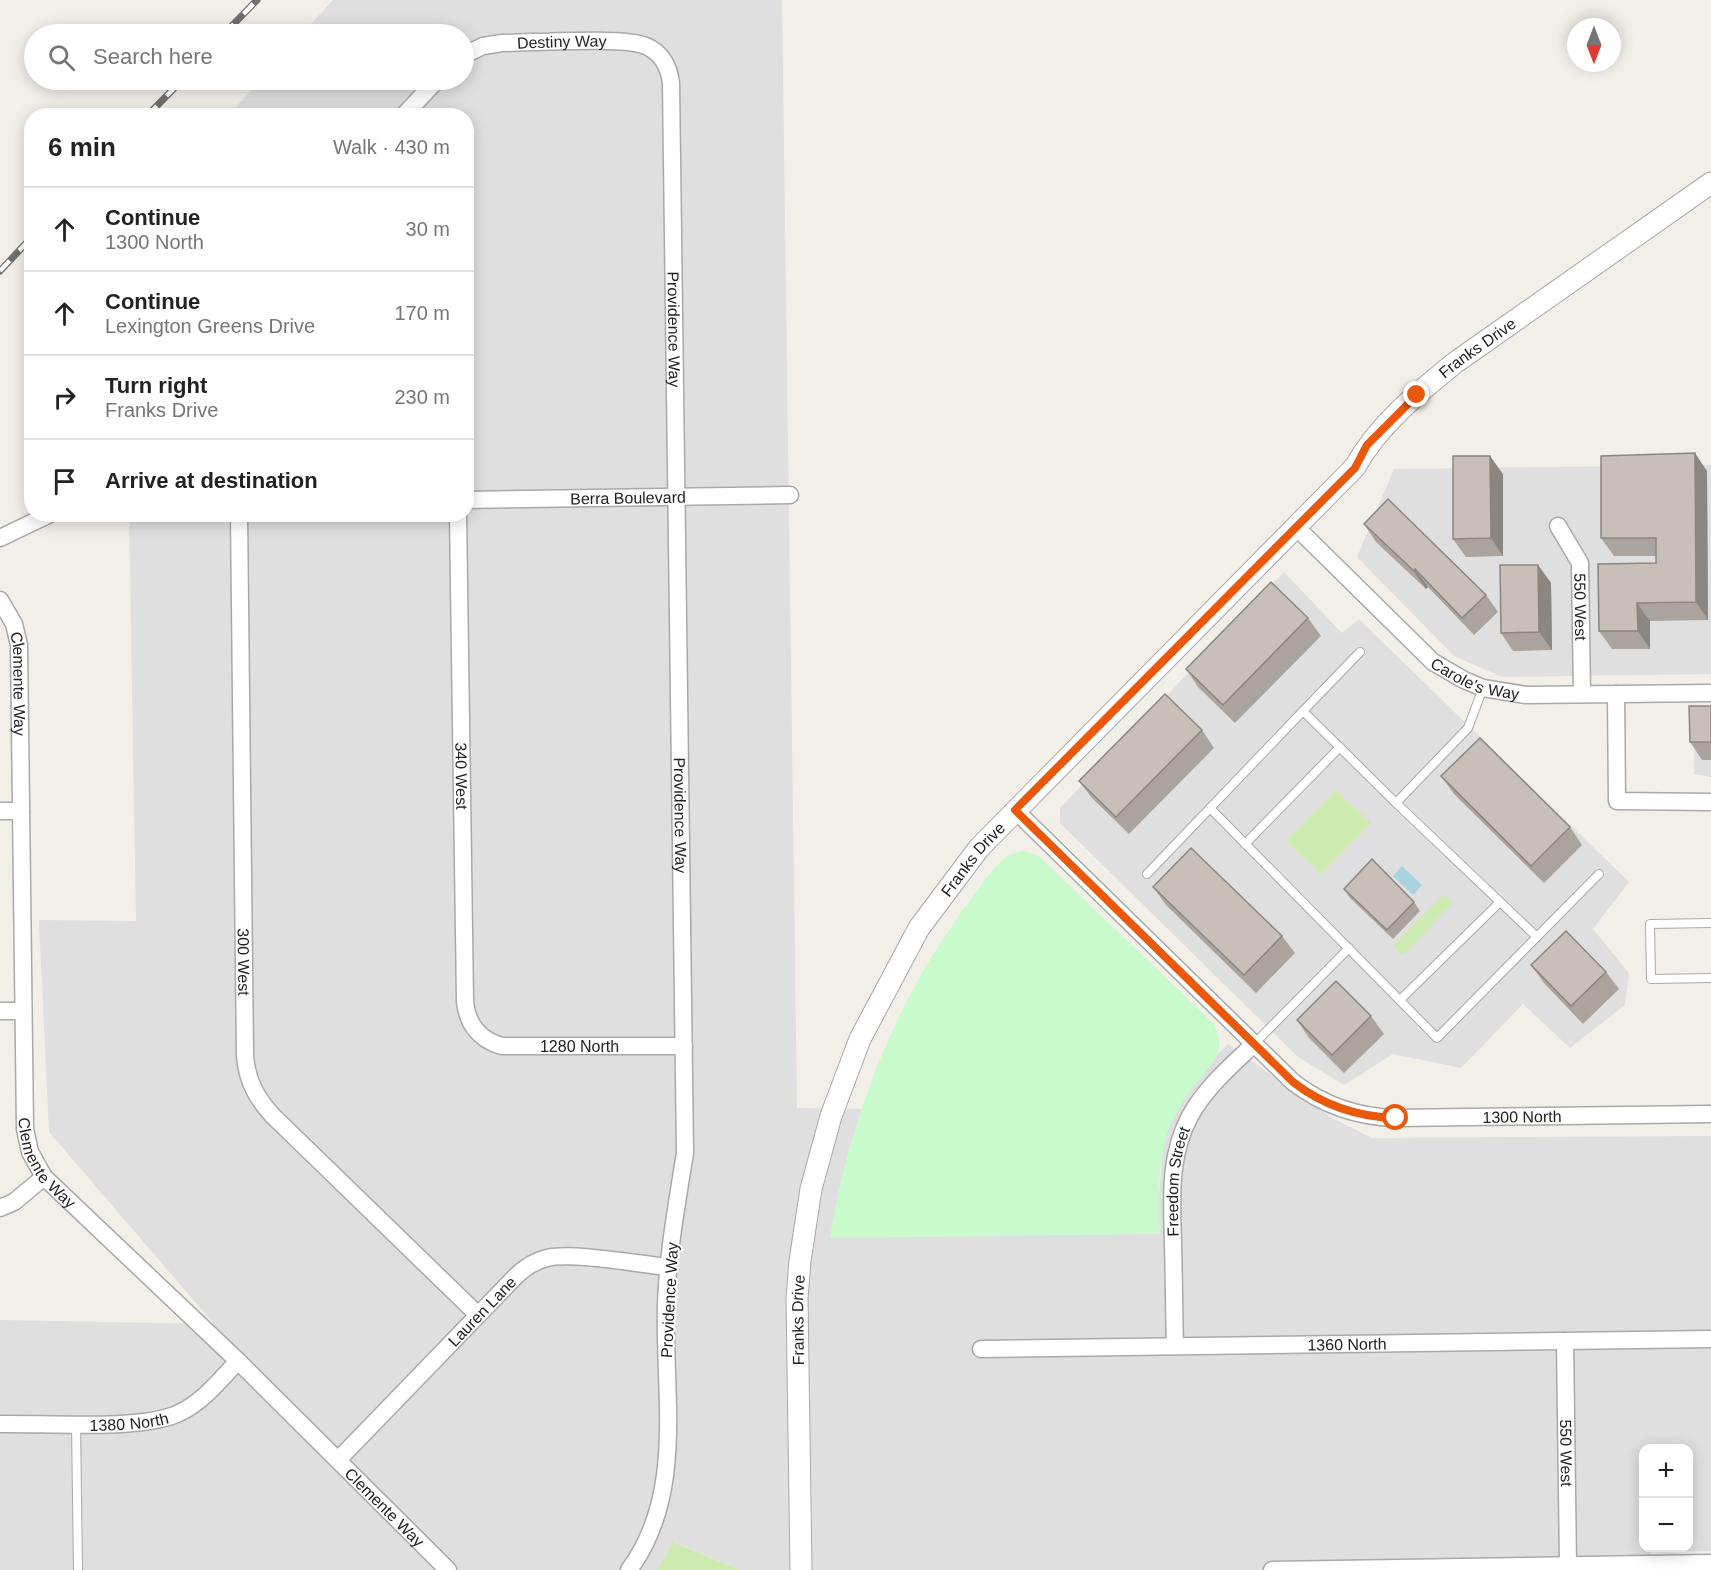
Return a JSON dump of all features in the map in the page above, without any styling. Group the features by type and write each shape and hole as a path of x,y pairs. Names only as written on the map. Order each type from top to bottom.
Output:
{"street":[{"name":"Destiny Way","path":"474,51 492,44 615,42 644,45 659,54"},
{"name":"Providence Way","path":"629,1570 657,1520 666,1479 668,1267 685,1153 671,83 668,67 659,54"},
{"path":"411,108 428,90"},
{"name":"Franks Drive","path":"801,1570 797,1298 805,1225 820,1153 856,1048 898,964 919,928 979,848 1355,468 1367,445 1439,376 1711,183"},
{"name":"Berra Boulevard","path":"474,500 790,495"},
{"path":"0,537 33,522"},
{"name":"300 West","path":"239,522 245,1056 248,1077 257,1097 273,1116 478,1315"},
{"name":"340 West","path":"458,522 465,1001 469,1019 480,1035"},
{"name":"550 West","path":"1558,526 1580,563 1582,694"},
{"name":"Carole's Way","path":"1296,528 1433,662 1483,688 1526,695 1711,693"},
{"name":"Clemente Way","path":"0,600 14,624 19,645 22,1011 25,1129 30,1152 44,1178 238,1362 338,1460 442,1568"},
{"path":"1616,694 1617,801 1711,802"},
{"name":"1300 North","path":"1015,810 1254,1044 1310,1095 1332,1106 1377,1117 1396,1118 1711,1114"},
{"path":"0,811 21,811"},
{"path":"0,1011 22,1011"},
{"name":"1280 North","path":"480,1035 494,1044 511,1047 684,1046"},
{"name":"Freedom Street","path":"1175,1345 1172,1188 1176,1152 1186,1125 1201,1099 1254,1044"},
{"path":"0,1208 14,1202 44,1178"},
{"name":"Lauren Lane","path":"338,1460 522,1270 547,1258 566,1257 668,1267"},
{"name":"1360 North","path":"981,1349 1711,1339"},
{"name":"550 West","path":"1565,1341 1568,1565"},
{"name":"1380 North","path":"0,1424 137,1422 166,1418 203,1398 238,1362"},
{"path":"1272,1570 1711,1563"}],"lane":[{"path":"1147,874 1360,652"},
{"path":"1396,803 1468,728 1483,688"},
{"path":"1303,711 1537,937"},
{"path":"1245,844 1340,747"},
{"path":"1210,808 1437,1038 1599,874"},
{"path":"1400,1000 1500,902"},
{"path":"1711,924 1650,924 1651,979 1711,978"},
{"path":"1254,1044 1349,948"},
{"path":"76,1423 78,1570"}],"shaded area":[{"path":"333,0 782,0 797,1108 866,1109 1156,1233 1164,1134 1197,1075 1228,1044 1330,1117 1372,1138 1711,1136 1711,1551 1693,1551 1693,1444 1639,1444 1639,1552 1651,1552 1651,1570 740,1570 674,1542 657,1570 0,1570 0,1320 214,1324 49,1132 39,920 136,921 129,522 474,522 474,108 235,108 252,90 474,90 474,24 311,24"},
{"path":"1711,465 1711,674 1502,677 1454,656 1357,557 1394,469"},
{"path":"1284,572 1342,633 1359,619 1629,882 1593,929 1629,973 1625,1005 1570,1048 1523,1004 1461,1068 1393,1054 1344,1085 1298,1057 1060,823 1060,808"},
{"path":"1695,716 1711,716 1711,777 1694,774"}],"green space":[{"path":"1336,790 1371,823 1321,874 1286,841"},
{"path":"1024,851 1039,856 1214,1024 1218,1034 1219,1043 1215,1059 1183,1101 1166,1137 1159,1178 1160,1234 830,1238 850,1147 880,1059 899,1017 945,936 988,876 1007,857"},
{"path":"1444,894 1453,903 1403,955 1393,946"},
{"path":"673,1542 740,1570 657,1570"}],"water":[{"path":"1402,866 1422,885 1413,895 1393,876"}],"building":[{"path":"1695,453 1696,602 1637,603 1638,631 1599,631 1598,564 1656,563 1656,538 1601,538 1601,456"},
{"path":"1453,456 1490,456 1491,538 1453,539"},
{"path":"1388,499 1486,595 1462,618 1415,569 1414,571 1364,524"},
{"path":"1500,565 1538,565 1539,632 1501,633"},
{"path":"1271,582 1308,618 1223,705 1186,669"},
{"path":"1165,694 1202,730 1116,817 1079,781"},
{"path":"1689,706 1711,706 1711,742 1690,742"},
{"path":"1480,738 1570,827 1531,866 1441,776"},
{"path":"1191,848 1282,936 1244,975 1153,887"},
{"path":"1372,859 1414,902 1387,930 1344,889"},
{"path":"1566,931 1606,972 1571,1006 1531,965"},
{"path":"1336,981 1371,1016 1332,1055 1297,1020"}],"railway":[{"path":"234,24 257,0"},
{"path":"155,108 172,90"},
{"path":"0,271 24,246"}],"route":[{"path":"1396,1118 1377,1117 1332,1106 1310,1095 1293,1082 1015,810 1355,468 1367,445 1417,395"}]}
